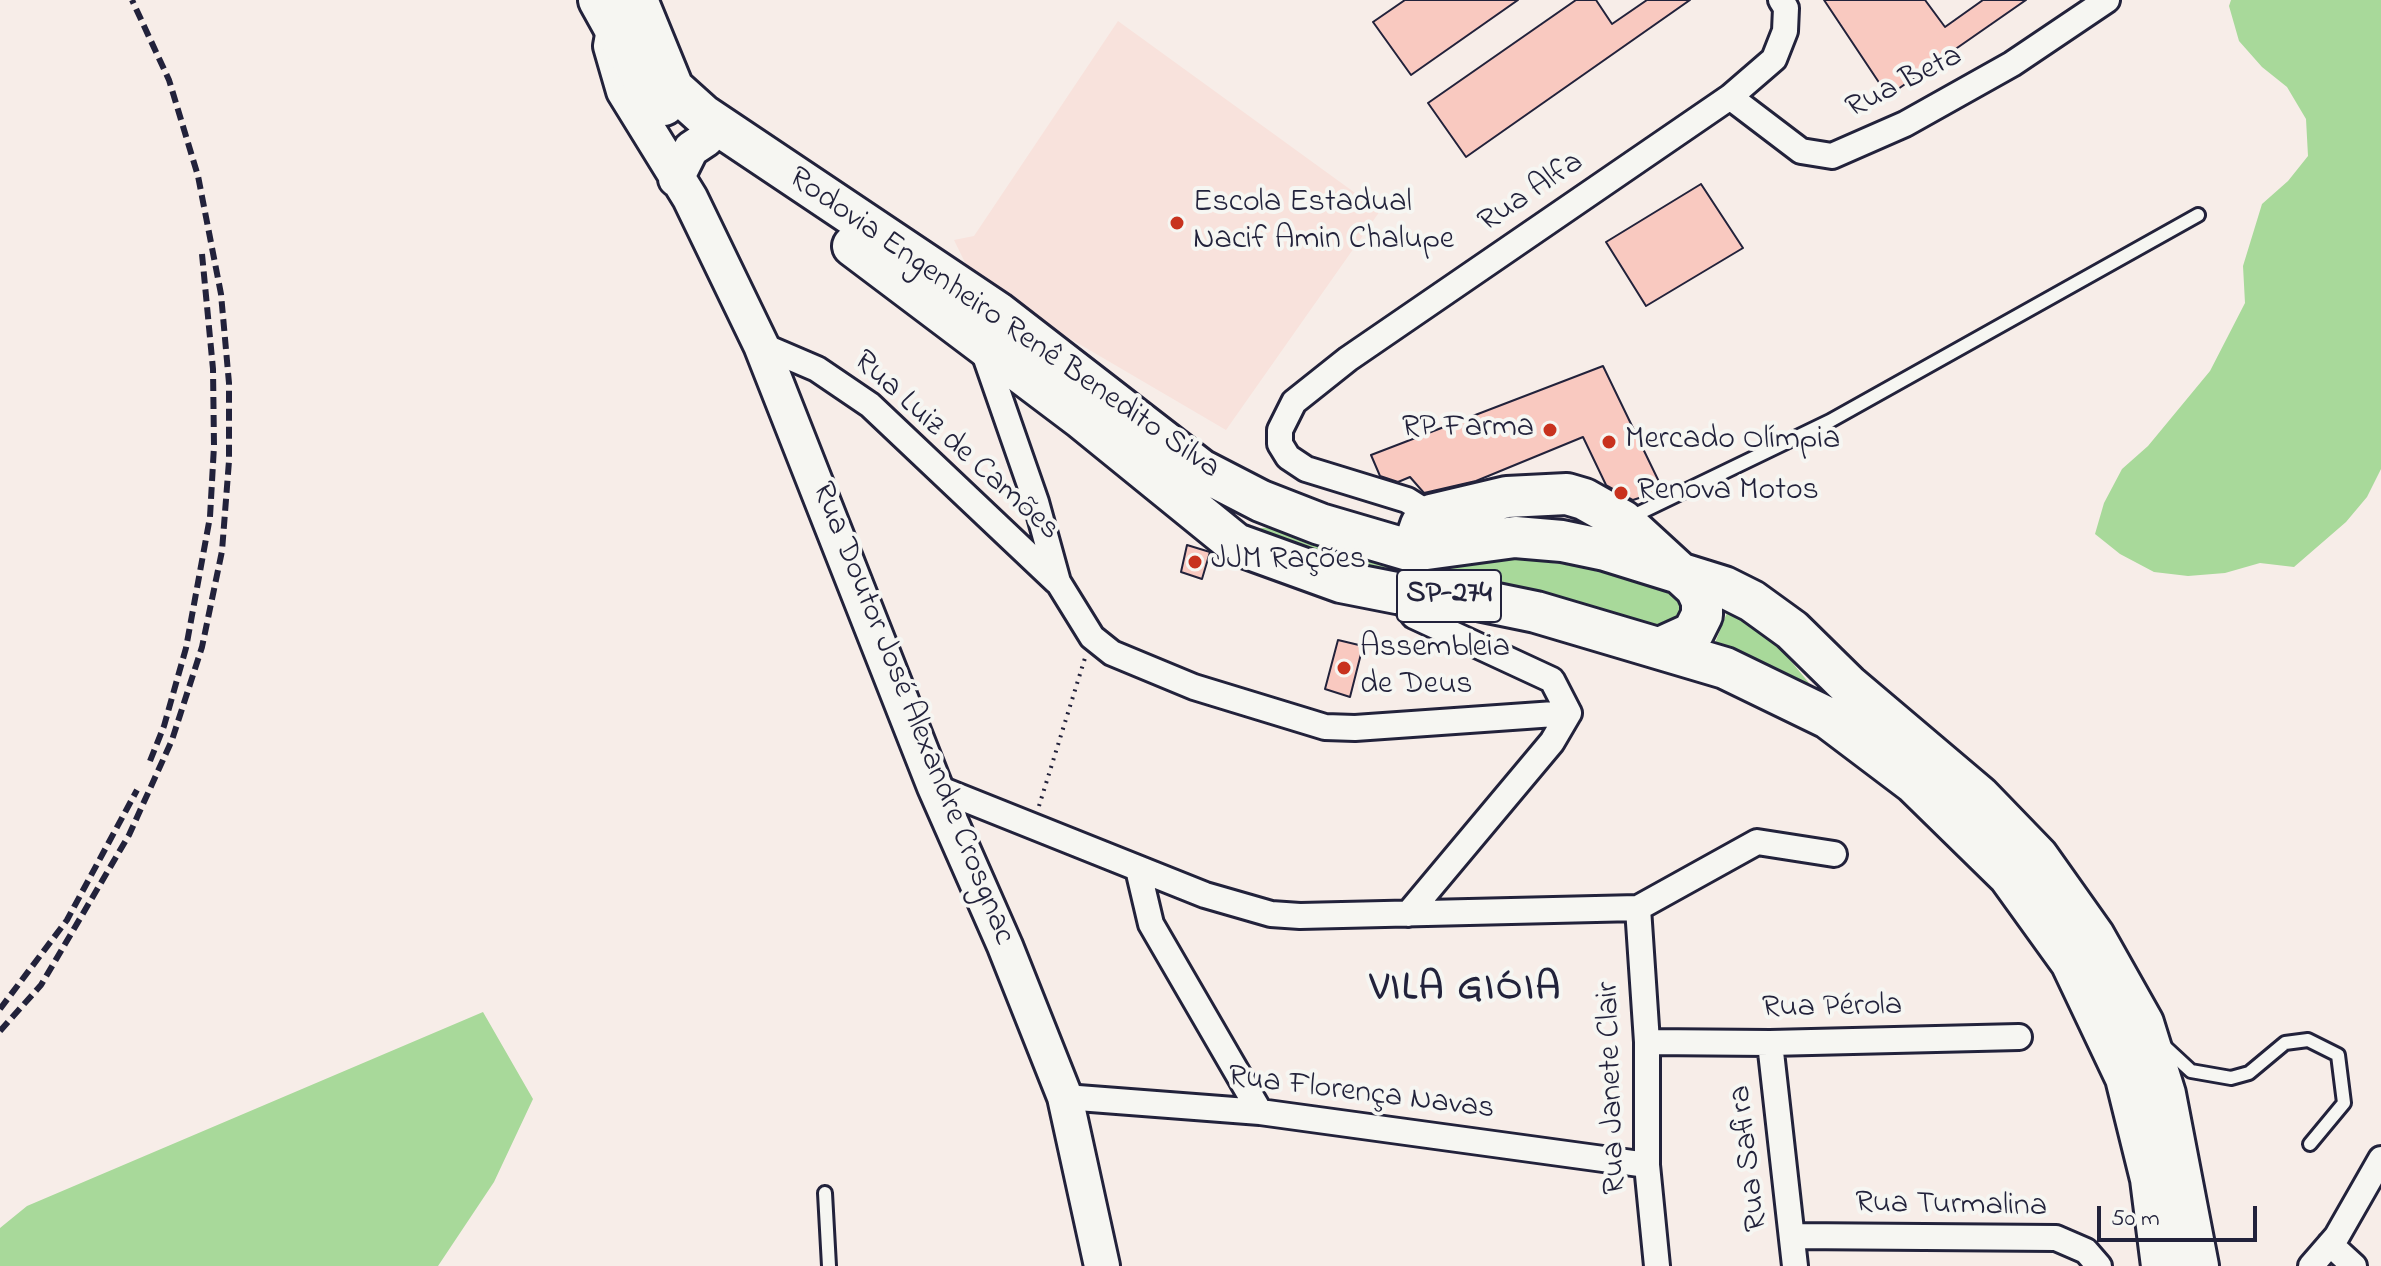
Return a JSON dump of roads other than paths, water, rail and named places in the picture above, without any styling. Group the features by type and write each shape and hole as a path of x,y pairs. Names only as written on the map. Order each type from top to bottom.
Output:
{"main road":[{"name":"Rodovia Engenheiro Renê Benedito Silva","path":"616,10 644,81 667,108 1081,418 1236,544 1341,582 1397,593 1468,598 1536,612 1725,668 1828,718 1914,783 2009,876 2071,962 2126,1078 2151,1179 2162,1266"},
{"name":"Rodovia Engenheiro Renê Benedito Silva","path":"616,10 673,88 703,115 997,312 1201,470 1261,501 1357,537 1412,551 1515,537 1562,541 1605,550 1724,587 1752,601 1792,630 1848,685 1979,796 2038,857 2094,936 2143,1023 2176,1137 2198,1266"},
{"name":"Rua Doutor José Alexandre Crosgnac","path":"616,10 611,46 624,91 705,225 761,345 935,787 1005,946 1065,1097 1102,1266"},
{"path":"676,179 691,149 706,139"},
{"path":"1412,551 1421,525 1431,515 1473,504 1529,496 1567,494 1584,499 1623,521 1688,578 1702,601 1702,615 1693,633 1660,648"},
{"path":"1471,543 1529,496"},
{"path":"1236,544 1244,517 1261,501"}],"street":[{"name":"Rua Alfa","path":"1431,515 1407,500 1306,469 1288,457 1280,444 1280,430 1294,402 1348,359 1730,97 1774,59 1785,31 1786,8 1781,0"},
{"name":"Rua Beta","path":"1730,97 1801,151 1832,156 1905,124 2012,64 2107,0"},
{"path":"980,341 1036,502 1058,582 1092,637 1112,653 1194,687 1325,727 1355,728 1569,713"},
{"name":"Rua Luiz de Camões","path":"761,345 817,369 870,405 1058,582"},
{"path":"1397,593 1414,616 1552,680 1569,713"},
{"path":"1408,914 1552,742 1569,713"},
{"path":"935,787 1235,906 1271,914 1638,908 1757,842 1834,854"},
{"path":"1138,869 1157,935 1260,1112"},
{"name":"Rua Janete Clair","path":"1638,908 1647,1042 1647,1165 1657,1266"},
{"name":"Rua Pérola","path":"1647,1042 1770,1043 2019,1037"},
{"name":"Rua Safira","path":"1770,1043 1795,1266"},
{"name":"Rua Florença Navas","path":"1065,1097 1260,1112 1647,1165"},
{"path":"2311,1266 2330,1244 2381,1159"},
{"name":"Rua Turmalina","path":"1793,1236 2056,1238 2086,1251 2099,1266"},
{"path":"2330,1244 2354,1266"}],"lane":[{"path":"1623,521 1830,421 2198,215"},
{"path":"2143,1023 2191,1071 2212,1076 2231,1078 2249,1073 2285,1043 2308,1040 2338,1055 2344,1103 2310,1144"},
{"path":"825,1193 829,1266"}],"railway":[{"path":"0,1031 41,985 129,835 172,740 202,647 222,551 229,461 229,383 221,294 198,176 169,80 132,0"},
{"path":"150,761 164,726 186,648 210,517 214,446 213,369 202,254"},
{"path":"0,1009 67,920 137,790"}],"place":[{"name":"Escola Estadual Nacif Amin Chalupe","path":"1177,223"},
{"name":"RP Farma","path":"1550,430"},
{"name":"Mercado Olímpia","path":"1609,442"},
{"name":"Renova Motos","path":"1621,493"},
{"name":"JJM Rações","path":"1195,562"},
{"name":"Assembleia de Deus","path":"1344,668"}],"district":[{"name":"VILA GIÓIA","path":"1466,991"}]}
